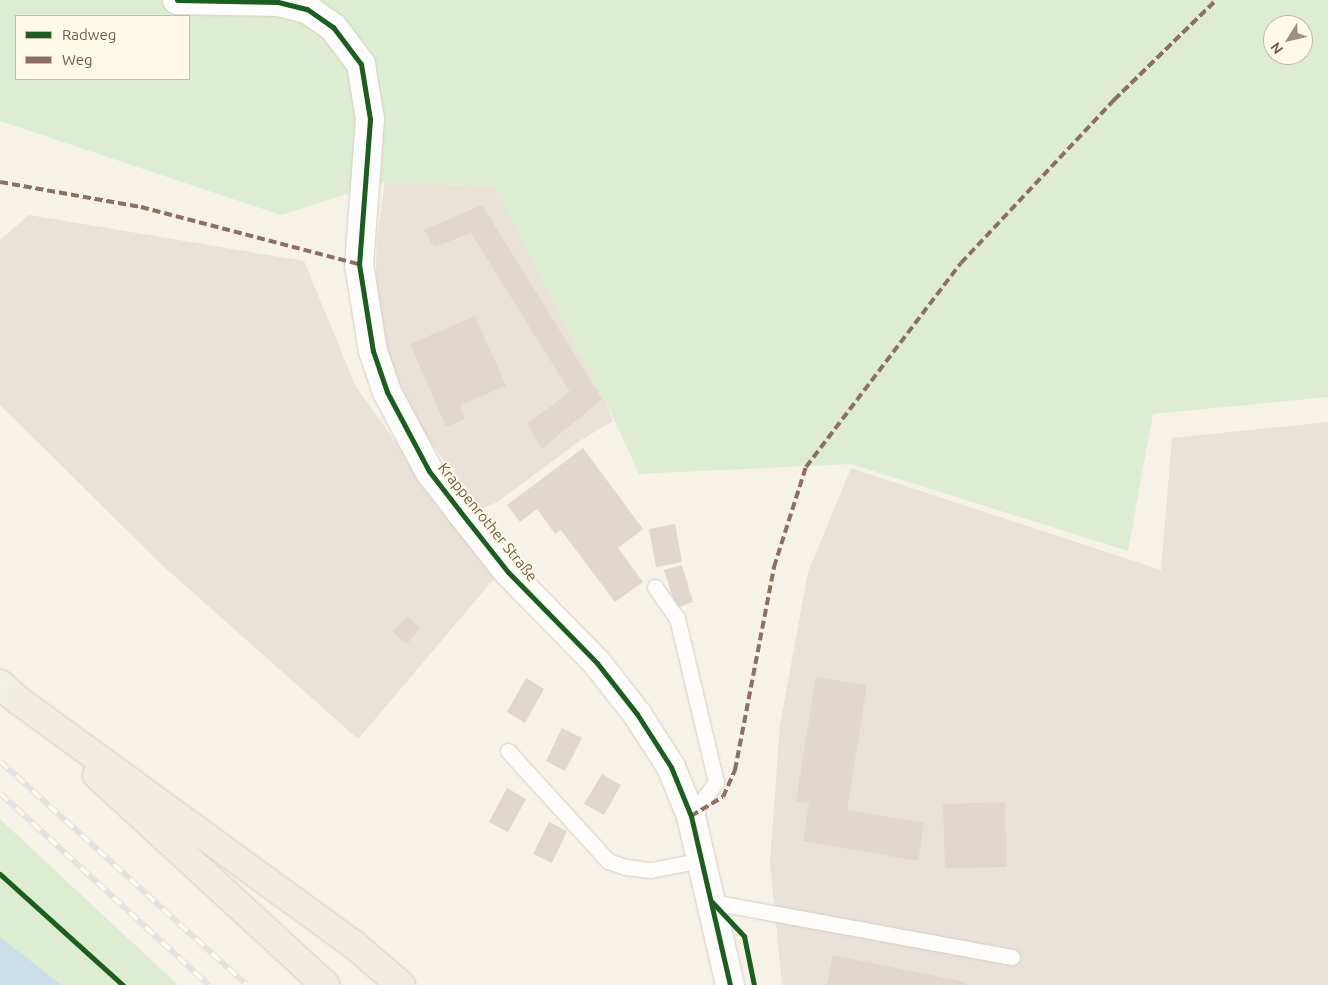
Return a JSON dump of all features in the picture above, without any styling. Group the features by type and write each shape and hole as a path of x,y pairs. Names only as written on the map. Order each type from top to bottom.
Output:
{"highway":[{"path":"9,692 177,852 325,985"},
{"path":"9,692 353,944 401,985"}],"street":[{"name":"Krappenrother Straße","path":"177,0 278,2 307,9 332,27 361,64 370,119 359,264 373,351 387,392 430,470 459,510 508,572 597,663 637,714 671,767 691,816 730,985"}],"lane":[{"path":"655,587 677,618 716,782 691,816"},
{"path":"508,751 608,861 625,867 651,870 702,860"},
{"path":"712,902 1012,957"}],"shaded area":[{"path":"385,182 494,186 605,400 613,421 581,440 499,501 480,510 415,421 384,352 375,293 377,237"},
{"path":"29,215 304,261 356,387 494,579 358,739 163,566 0,405 0,240"},
{"path":"1328,422 1328,985 782,985 770,862 780,725 808,572 851,468 1161,570 1172,438"}],"green space":[{"path":"0,0 1328,0 1328,397 1153,414 1128,551 851,464 639,474 605,400 494,186 385,182 281,215 0,121"},
{"path":"0,819 178,985 62,985 0,937"}],"water":[{"path":"0,937 62,985 0,985"}],"building":[{"path":"482,205 602,399 542,449 527,424 570,392 471,233 434,247 424,230"},
{"path":"475,316 506,386 460,405 465,419 446,427 410,344"},
{"path":"583,448 643,529 618,548 643,582 615,602 561,530 555,534 537,509 520,522 507,505"},
{"path":"675,524 682,562 656,567 649,529"},
{"path":"682,565 693,602 676,608 664,570"},
{"path":"407,616 420,628 407,644 393,632"},
{"path":"816,677 867,685 847,810 924,823 918,861 803,841 809,803 796,801"},
{"path":"526,678 544,689 525,723 507,712"},
{"path":"562,728 582,738 565,771 546,761"},
{"path":"602,774 621,785 604,815 584,804"},
{"path":"507,788 526,799 508,832 489,822"},
{"path":"1005,802 1007,867 945,868 943,804"},
{"path":"549,822 567,831 552,863 533,854"},
{"path":"833,955 965,982 965,985 827,985"}],"railway":[{"path":"0,761 247,985"},
{"path":"0,793 209,985"}],"marked path":[{"path":"691,816 723,797 735,770 774,567 806,467 961,263 1114,100 1216,0"},
{"path":"0,182 141,207 359,264"}],"cycle path":[{"path":"177,0 278,2 307,9 333,27 361,64 370,119 359,264 373,351 387,392 429,471 508,572 597,663 637,714 671,767 691,816 730,985"},
{"path":"0,874 123,985"},
{"path":"712,902 744,936 754,985"}]}
